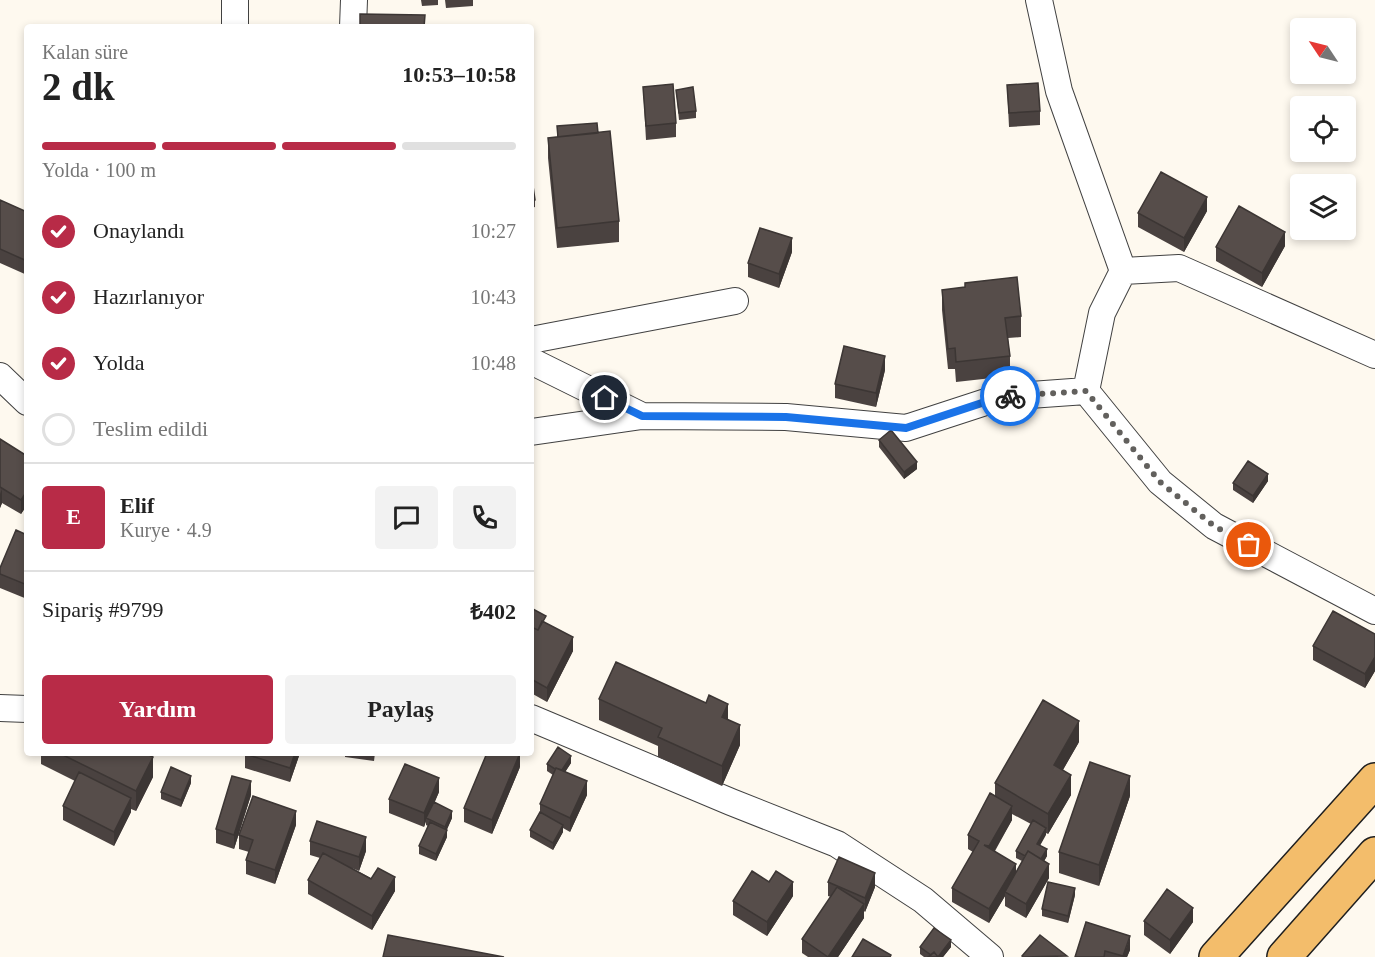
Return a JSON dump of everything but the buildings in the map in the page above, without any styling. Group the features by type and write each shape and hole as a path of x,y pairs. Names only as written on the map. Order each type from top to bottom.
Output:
{"main road":[{"path":"1216,957 1375,780"},
{"path":"1284,957 1375,854"}],"street":[{"path":"235,0 235,24"},
{"path":"354,0 354,24"},
{"path":"1040,0 1059,91 1123,271 1102,314 1086,391"},
{"path":"1123,271 1179,268 1375,355"},
{"path":"534,339 735,302"},
{"path":"534,362 642,416"},
{"path":"0,376 24,399"},
{"path":"534,432 642,416 786,417 906,428 1000,397 1086,391"},
{"path":"1086,391 1160,482 1214,526 1375,611"},
{"path":"0,708 24,709"},
{"path":"534,719 837,844 923,900 990,957"}],"way so far":[{"path":"1010,396 1086,391 1160,482 1214,526 1249,545"}],"route":[{"path":"605,398 642,416 786,417 906,428 1000,397 1010,396"}]}
